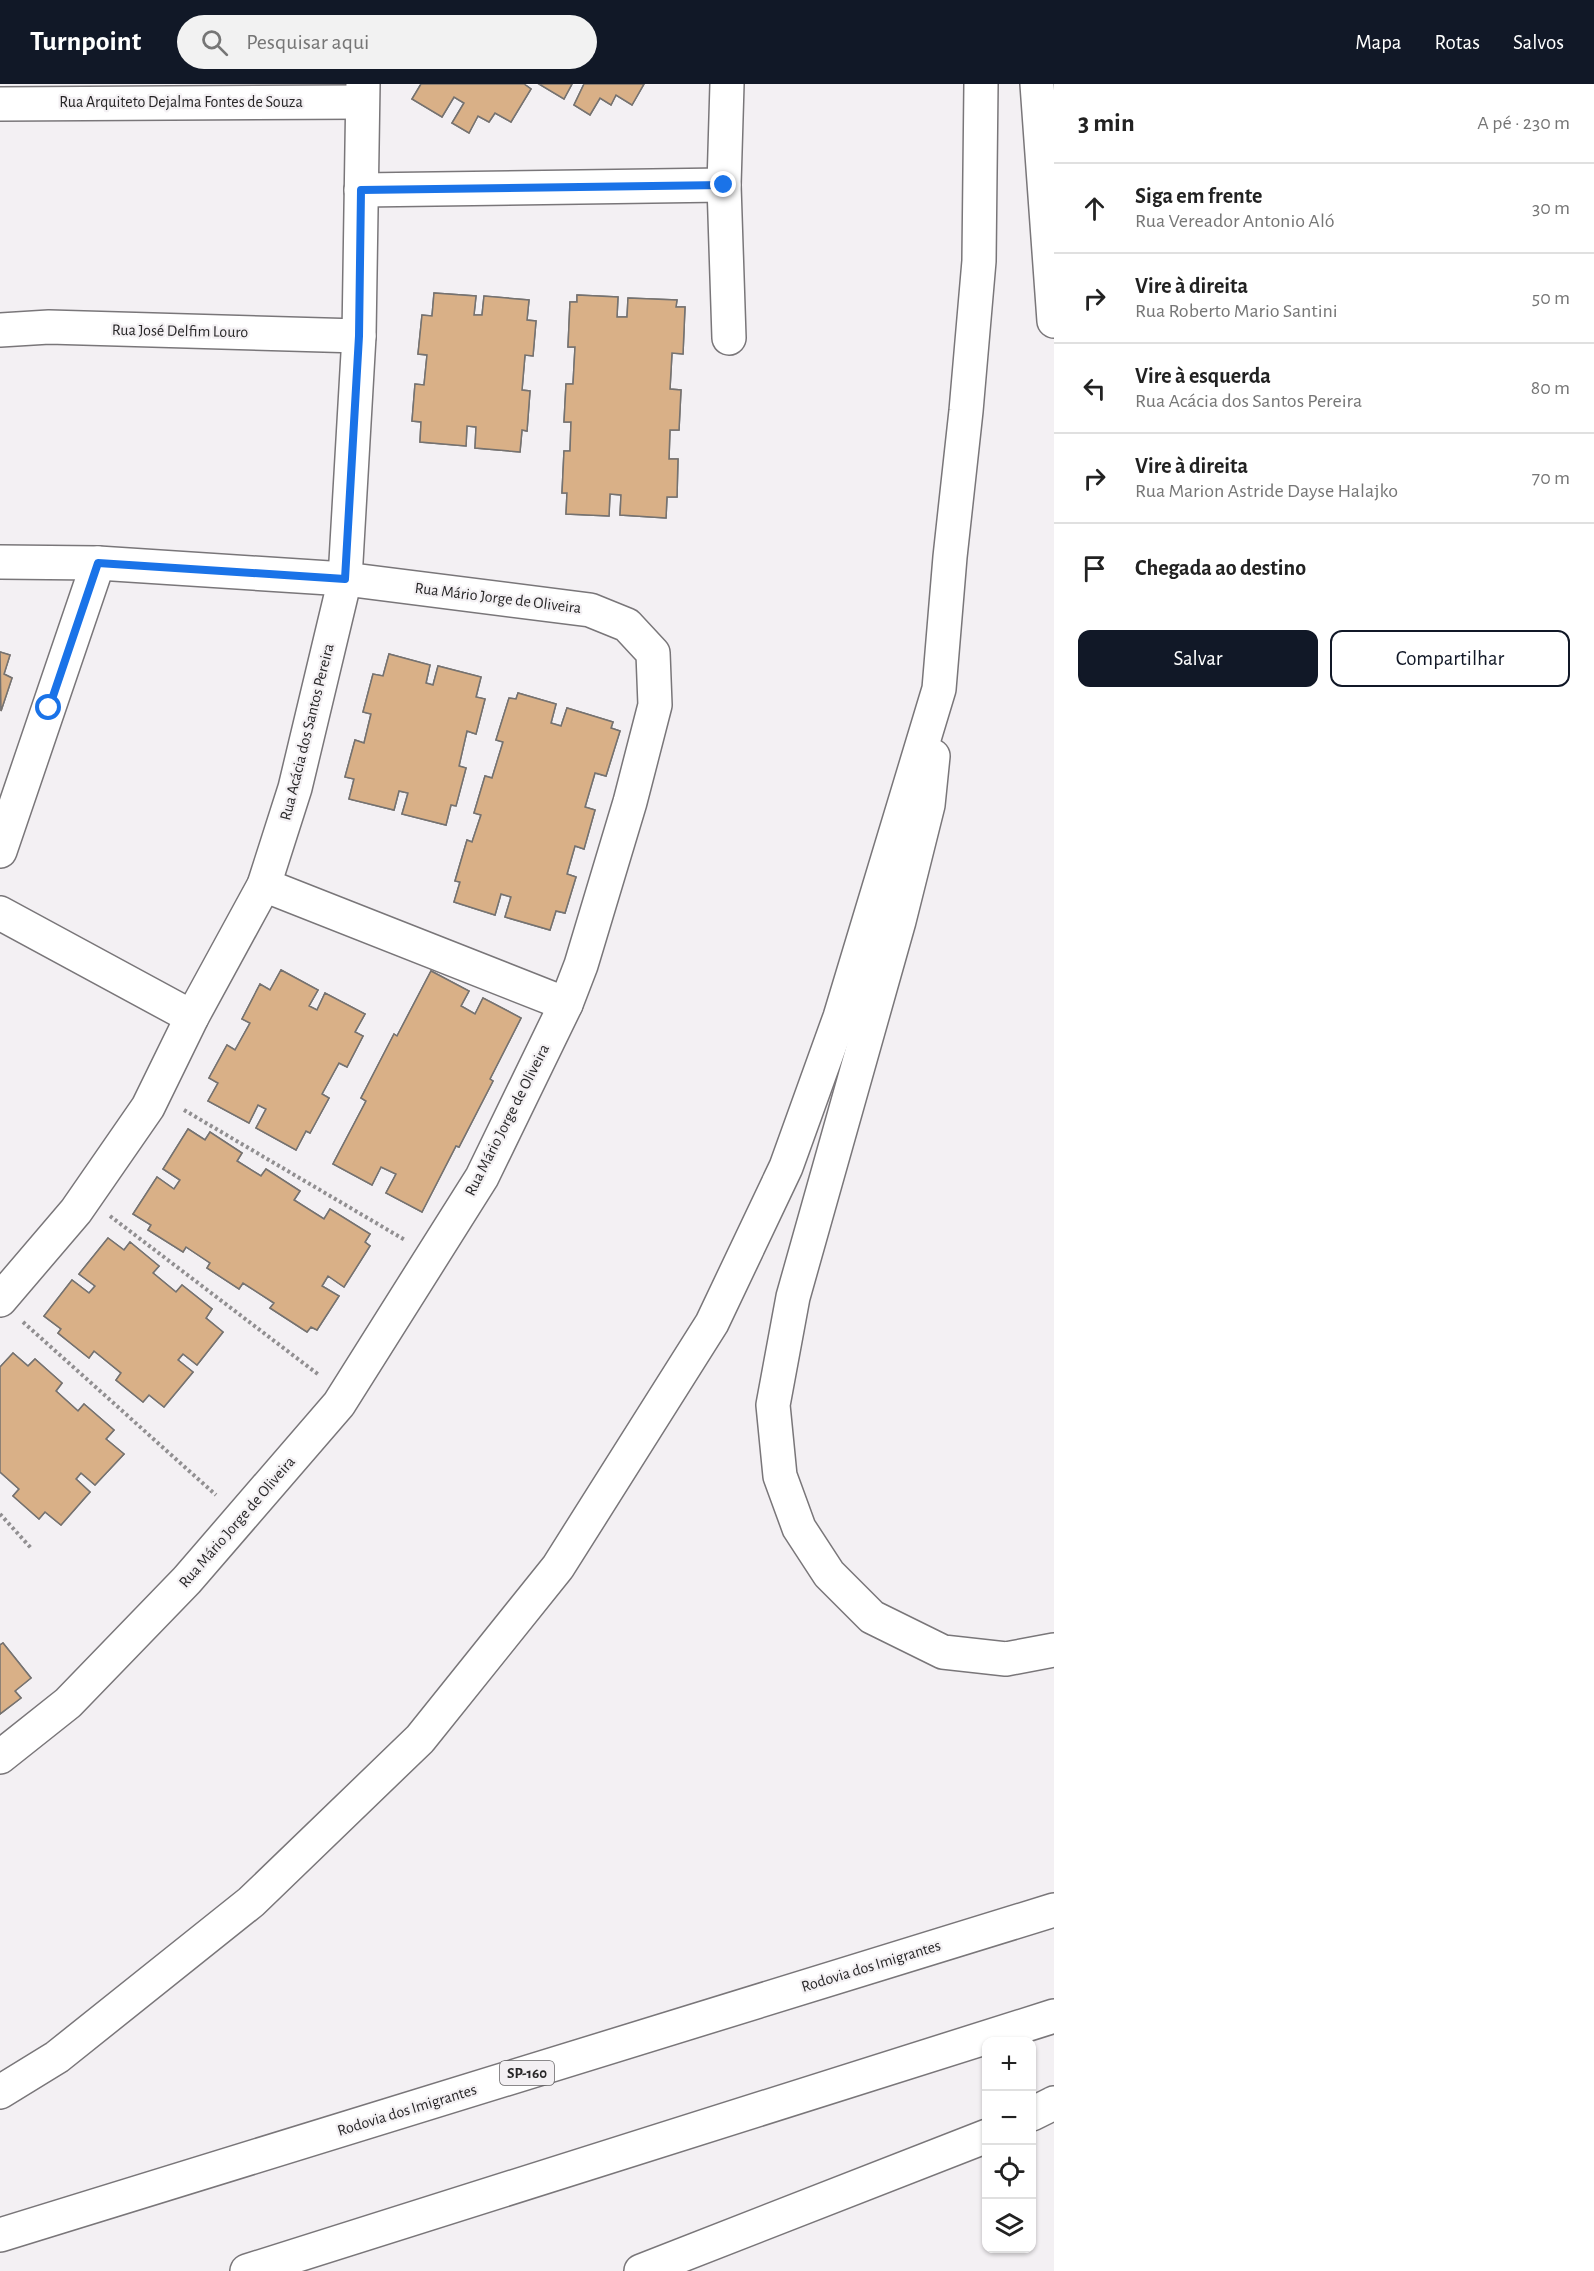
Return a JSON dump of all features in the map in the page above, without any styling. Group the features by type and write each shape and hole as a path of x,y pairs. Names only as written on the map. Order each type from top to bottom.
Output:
{"main road":[{"path":"727,84 724,185 729,338"},
{"path":"981,84 979,261 928,805 872,1020 793,1297 773,1405 780,1476 799,1528 829,1574 872,1617 943,1652 1006,1659 1054,1650"},
{"path":"1037,84 1054,321"},
{"name":"Rua Arquiteto Dejalma Fontes de Souza","path":"0,104 362,93"},
{"name":"Rua Acácia dos Santos Pereira","path":"9,1308 148,1107 192,1017 264,885 295,788 345,579 359,336 362,93"},
{"path":"361,190 724,185"},
{"name":"Rua José Delfim Louro","path":"0,330 49,327 359,336"},
{"name":"Rua Mário Jorge de Oliveira","path":"0,562 98,563 345,579 590,610 627,625 653,653 655,705 630,802 581,965 566,1004 482,1177 345,1394 188,1580 68,1703 0,1757"},
{"path":"0,850 98,563"},
{"path":"0,2092 57,2057 250,1902 420,1738 558,1567 712,1323 786,1167 840,1017 939,689"},
{"path":"264,885 566,1004"},
{"path":"0,913 192,1017"},
{"name":"Rodovia dos Imigrantes","path":"0,2235 1054,1910"},
{"path":"247,2271 1054,2016"},
{"path":"1036,2112 1054,2103"},
{"path":"641,2271 982,2138"}],"path":[{"path":"155,1093 432,1256"},
{"path":"86,1198 345,1394"},
{"path":"9,1308 241,1517"},
{"path":"0,1514 31,1548"}],"building":[{"path":"421,84 469,84 480,91 484,84 524,84 531,89 511,122 495,113 489,122 478,116 469,133 452,123 464,103 454,97 442,117 412,99"},
{"path":"421,84 524,84 531,89 511,122 495,113 489,122 478,116 469,133 452,123 464,103 454,97 442,117 412,99"},
{"path":"539,84 572,84 564,99"},
{"path":"539,84 572,84 564,99"},
{"path":"584,84 644,84 632,105 616,95 611,105 600,98 590,115 574,105"},
{"path":"584,84 644,84 632,105 616,95 611,105 600,98 590,115 574,105"},
{"path":"434,293 476,296 474,315 482,315 484,296 529,300 527,320 536,321 533,356 525,355 522,390 530,391 527,431 522,430 520,452 475,448 476,427 467,426 466,446 420,442 421,422 412,421 415,384 424,385 427,355 418,354 422,315 432,316","holes":["472,333 484,334 483,345 471,344","470,357 483,358 481,395 468,394","468,405 480,405 479,416 468,415"]},
{"path":"434,293 476,296 474,315 482,315 484,296 529,300 527,320 536,321 533,356 525,355 522,390 530,391 527,431 522,430 520,452 475,448 476,427 467,426 466,446 420,442 421,422 412,421 415,384 424,385 427,355 418,354 422,315 432,316"},
{"path":"577,295 618,297 617,317 627,317 628,298 677,300 676,307 685,307 683,354 672,353 670,389 681,390 679,430 670,430 669,459 678,459 677,497 667,497 666,518 620,515 621,495 610,494 609,516 566,514 567,493 562,493 564,451 570,451 571,422 564,422 566,384 573,384 575,347 568,347 570,302 577,302","holes":["616,325 629,326 628,336 616,336","616,346 628,347 626,386 614,386","612,396 625,397 624,408 612,408","612,418 625,418 623,458 611,458","610,478 622,479 621,489 609,489"]},
{"path":"577,295 618,297 617,317 627,317 628,298 677,300 676,307 685,307 683,354 672,353 670,389 681,390 679,430 670,430 669,459 678,459 677,497 667,497 666,518 620,515 621,495 610,494 609,516 566,514 567,493 562,493 564,451 570,451 571,422 564,422 566,384 573,384 575,347 568,347 570,302 577,302"},
{"path":"0,652 10,655 4,674 12,678 1,711"},
{"path":"0,652 10,655 4,674 12,678 1,711"},
{"path":"389,654 430,665 426,683 433,685 438,666 481,677 476,697 485,699 476,734 467,731 459,766 466,768 456,806 451,805 446,825 402,814 408,793 399,791 394,810 349,799 354,779 345,777 355,740 364,743 371,714 363,712 373,674 383,676","holes":["419,700 430,703 428,714 417,711","414,723 426,727 417,762 405,760","404,770 415,773 412,784 401,781"]},
{"path":"389,654 430,665 426,683 433,685 438,666 481,677 476,697 485,699 476,734 467,731 459,766 466,768 456,806 451,805 446,825 402,814 408,793 399,791 394,810 349,799 354,779 345,777 355,740 364,743 371,714 363,712 373,674 383,676"},
{"path":"518,693 556,704 551,723 561,726 567,708 613,722 611,728 620,731 606,776 595,773 585,807 595,810 584,849 575,846 567,874 576,877 565,913 556,911 550,930 505,917 511,897 501,894 495,915 454,902 460,882 455,881 467,840 472,842 481,815 474,813 485,776 492,778 503,742 496,740 509,698 516,699","holes":["549,731 560,735 557,745 546,742","542,751 555,755 543,793 531,789","527,800 539,803 536,814 524,810","522,820 534,824 523,862 511,859","504,878 516,882 513,892 501,889"]},
{"path":"518,693 556,704 551,723 561,726 567,708 613,722 611,728 620,731 606,776 595,773 585,807 595,810 584,849 575,846 567,874 576,877 565,913 556,911 550,930 505,917 511,897 501,894 495,915 454,902 460,882 455,881 467,840 472,842 481,815 474,813 485,776 492,778 503,742 496,740 509,698 516,699"},
{"path":"281,970 318,990 309,1006 317,1010 325,993 365,1014 355,1032 363,1036 347,1067 339,1063 322,1094 329,1098 310,1133 306,1131 296,1150 256,1128 266,1109 258,1105 249,1123 208,1101 218,1083 209,1078 227,1045 235,1050 250,1023 242,1019 260,984 270,990","holes":["300,1022 309,1027 304,1037 294,1031","289,1043 300,1048 282,1082 271,1076","268,1086 278,1091 272,1100 263,1095"]},
{"path":"281,970 318,990 309,1006 317,1010 325,993 365,1014 355,1032 363,1036 347,1067 339,1063 322,1094 329,1098 310,1133 306,1131 296,1150 256,1128 266,1109 258,1105 249,1123 208,1101 218,1083 209,1078 227,1045 235,1050 250,1023 242,1019 260,984 270,990"},
{"path":"431,971 469,991 461,1006 475,1014 483,998 521,1018 490,1079 493,1081 422,1212 386,1193 396,1174 381,1167 372,1185 333,1164 366,1101 361,1098 394,1034 397,1036","holes":["455,1020 467,1026 461,1038 449,1032","443,1041 456,1048 441,1078 428,1071","423,1083 435,1090 429,1102 416,1095","410,1107 423,1115 408,1145 394,1138","391,1148 403,1154 397,1166 385,1160"]},
{"path":"431,971 469,991 461,1006 475,1014 483,998 521,1018 490,1079 493,1081 422,1212 386,1193 396,1174 381,1167 372,1185 333,1164 366,1101 361,1098 394,1034 397,1036"},
{"path":"188,1129 205,1140 210,1132 242,1153 237,1161 261,1176 266,1169 300,1191 294,1200 324,1219 330,1209 370,1234 365,1242 370,1246 344,1287 328,1276 322,1286 339,1296 317,1330 311,1327 307,1332 270,1308 274,1303 243,1283 239,1289 207,1268 210,1263 186,1247 183,1252 148,1230 151,1225 133,1214 157,1177 174,1189 180,1180 163,1169","holes":["185,1182 193,1188 187,1199 178,1193","211,1199 245,1220 238,1231 205,1209","253,1227 262,1233 255,1243 246,1237","272,1238 305,1259 298,1270 264,1248","313,1265 322,1271 315,1281 306,1275"]},
{"path":"188,1129 205,1140 210,1132 242,1153 237,1161 261,1176 266,1169 300,1191 294,1200 324,1219 330,1209 370,1234 365,1242 370,1246 344,1287 328,1276 322,1286 339,1296 317,1330 311,1327 307,1332 270,1308 274,1303 243,1283 239,1289 207,1268 210,1263 186,1247 183,1252 148,1230 151,1225 133,1214 157,1177 174,1189 180,1180 163,1169"},
{"path":"108,1238 124,1250 130,1242 159,1266 153,1273 176,1292 182,1285 212,1309 206,1318 223,1332 197,1365 183,1354 178,1360 193,1372 164,1407 149,1395 143,1402 116,1380 121,1373 94,1351 89,1358 58,1333 61,1329 44,1316 72,1280 89,1293 95,1286 79,1274","holes":["103,1290 111,1297 104,1306 96,1299","120,1302 149,1325 142,1335 112,1312","160,1332 168,1339 161,1348 152,1341"]},
{"path":"108,1238 124,1250 130,1242 159,1266 153,1273 176,1292 182,1285 212,1309 206,1318 223,1332 197,1365 183,1354 178,1360 193,1372 164,1407 149,1395 143,1402 116,1380 121,1373 94,1351 89,1358 58,1333 61,1329 44,1316 72,1280 89,1293 95,1286 79,1274"},
{"path":"13,1353 28,1366 35,1359 62,1383 56,1391 78,1411 84,1404 114,1430 106,1439 124,1454 95,1485 81,1473 76,1479 90,1492 61,1525 45,1512 39,1519 13,1496 19,1489 0,1472 0,1416 5,1421 13,1412 5,1405 0,1411 0,1367","holes":["21,1418 50,1442 42,1452 14,1427","60,1450 68,1457 61,1466 52,1459"]},
{"path":"13,1353 28,1366 35,1359 62,1383 56,1391 78,1411 84,1404 114,1430 106,1439 124,1454 95,1485 81,1473 76,1479 90,1492 61,1525 45,1512 39,1519 13,1496 19,1489 0,1472 0,1367"},
{"path":"3,1643 31,1678 15,1691 21,1698 0,1714 0,1645"},
{"path":"3,1643 31,1678 15,1691 21,1698 0,1714 0,1645"}],"route":[{"path":"49,708 98,563 345,579 359,336 361,190 724,185"}]}
